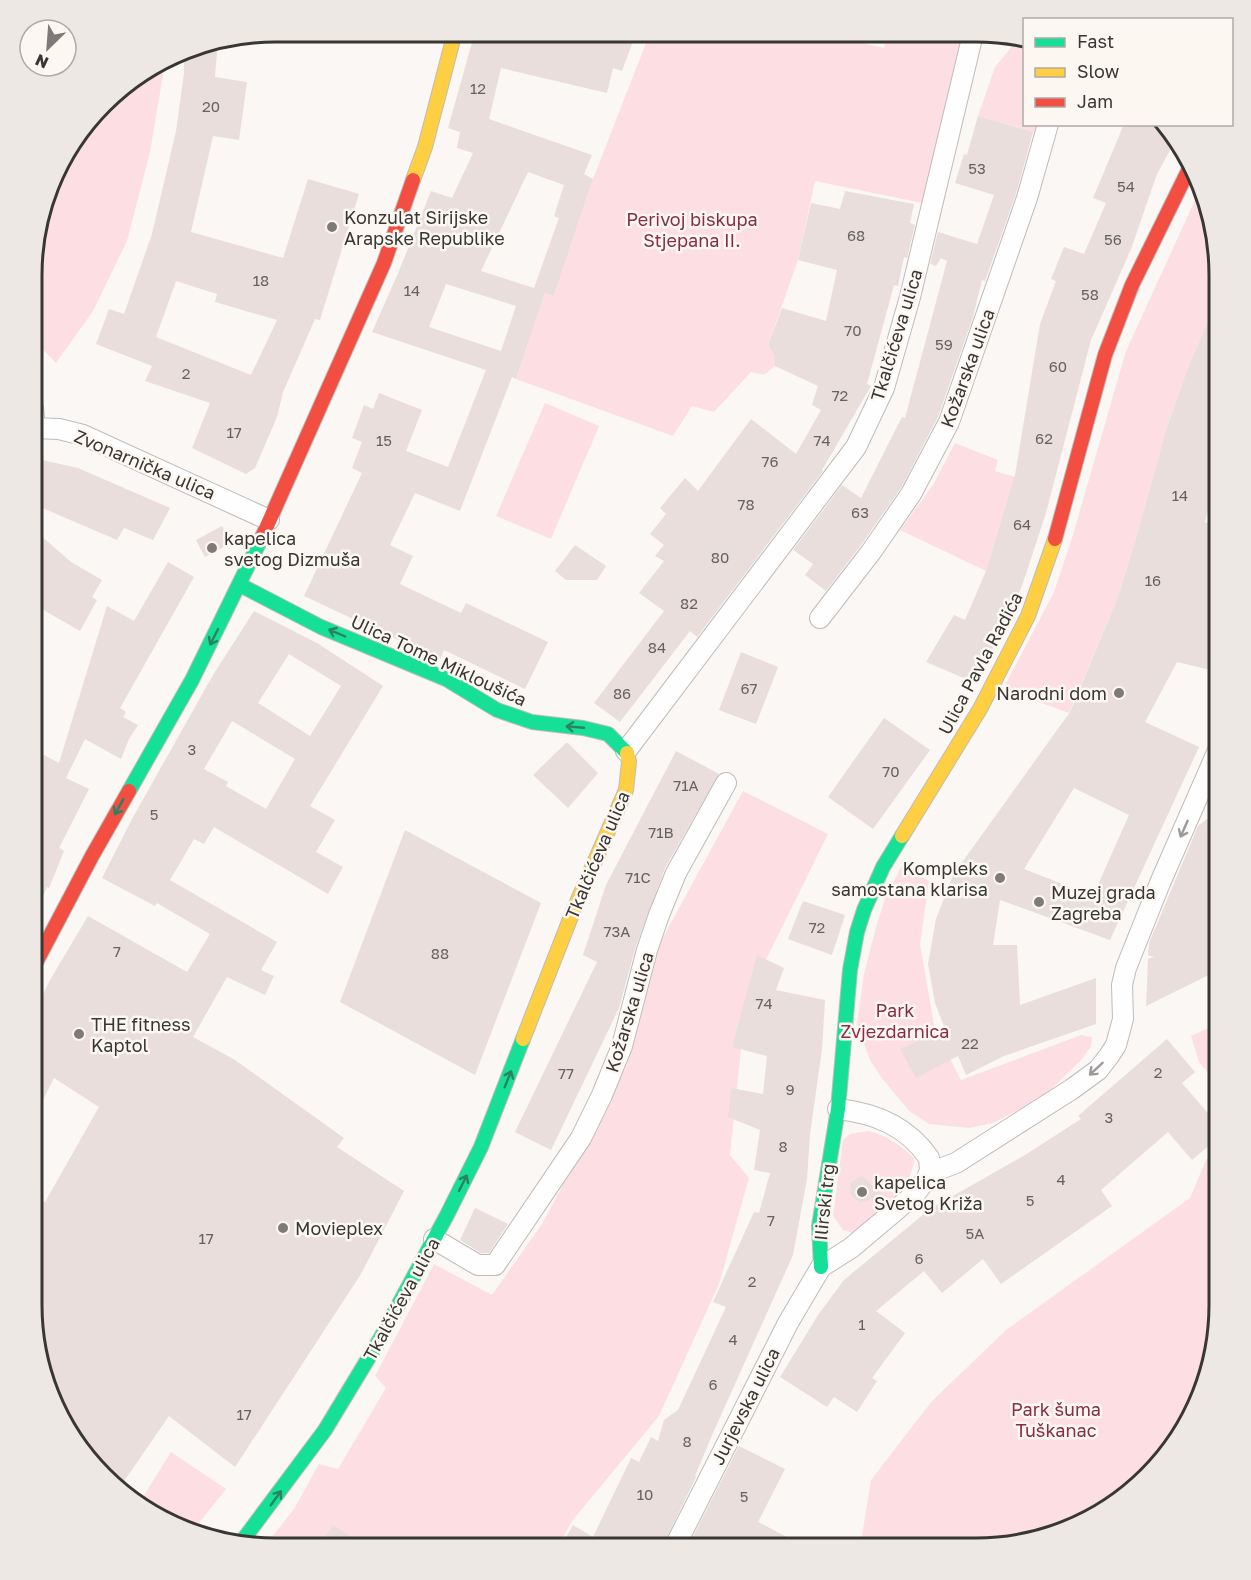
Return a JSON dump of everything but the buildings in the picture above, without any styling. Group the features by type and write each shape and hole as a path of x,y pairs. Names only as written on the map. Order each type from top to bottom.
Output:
{"street":[{"path":"42,951 92,856 192,680 240,585 384,263 425,147 452,42"},
{"name":"Tkalčićeva ulica","path":"246,1536 325,1430 380,1339 481,1147 574,909 621,804 629,774 626,751 856,447 884,388 907,308 971,42"},
{"name":"Kožarska ulica","path":"820,618 871,552 910,494 949,422 1027,198 1047,126"},
{"name":"Ulica Pavla Radića","path":"838,1109 850,970 855,939 864,910 883,867 980,709 1028,616 1062,518 1105,355 1137,275 1186,175"},
{"name":"Zvonarnička ulica","path":"42,424 83,435 269,520"},
{"name":"Ulica Tome Mikloušića","path":"240,585 321,627 446,679 497,710 532,722 596,730 608,734 626,751"},
{"name":"Kožarska ulica","path":"434,1239 478,1265 495,1265 581,1138 622,1046 647,950 676,873 726,783"},
{"path":"838,1109 872,1115 899,1129 926,1153 930,1170 938,1170 956,1162 1098,1070 1116,1045 1123,1019 1122,985 1126,968 1160,883 1209,786"},
{"name":"Ilirski trg","path":"838,1109 819,1226 821,1267 851,1248 915,1194 930,1170"},
{"name":"Jurjevska ulica","path":"679,1538 788,1323 821,1267"}],"green space":[{"name":"Perivoj biskupa Stjepana II.","path":"646,42 859,42 884,48 886,42 971,42 932,205 815,181 798,260 768,345 775,356 775,366 764,375 751,372 714,412 692,406 673,436 516,379 545,293 554,296 593,179"},
{"path":"1013,45 1023,47 1023,126 1042,126 1039,134 978,116 995,67"},
{"path":"163,71 150,152 127,241 93,311 56,363 42,348 42,260 46,230 54,200 66,172 90,133 110,110 133,90"},
{"path":"1196,198 1205,230 1209,260 1209,320 1188,367 1166,430 1116,602 1069,713 1003,689 1054,592 1073,535 1126,351"},
{"path":"545,403 599,426 551,539 496,516"},
{"path":"955,443 998,460 995,471 1015,477 986,571 900,530 933,485"},
{"path":"743,791 828,834 746,1000 730,1155 749,1178 719,1284 659,1416 572,1521 563,1538 271,1538 294,1509 319,1464 338,1469 386,1388 375,1376 434,1264 492,1295 542,1224 627,1065 655,952"},
{"name":"Park Zvjezdarnica","path":"901,867 929,881 920,944 935,1030 961,1080 1081,1035 1092,1037 1091,1046 1083,1058 1042,1098 993,1123 969,1128 929,1124 909,1111 870,1060 857,1024 864,974 876,927 885,899"},
{"path":"1209,1028 1209,1074 1199,1062 1191,1036"},
{"path":"868,1131 887,1138 914,1158 908,1180 892,1201 852,1233 843,1230 833,1216 843,1140 850,1134"},
{"name":"Park šuma Tuškanac","path":"1209,1158 1209,1320 1205,1350 1197,1380 1185,1408 1161,1447 1141,1470 1118,1490 1079,1514 1051,1526 1021,1534 991,1538 862,1538 871,1480 932,1401 1006,1330 1190,1198"},
{"path":"171,1452 226,1489 197,1525 172,1514 143,1497"}],"traffic: fast":[{"path":"129,791 192,680 263,535"},
{"path":"240,585 321,627 446,679 497,710 532,722 583,728 608,734 627,753"},
{"path":"821,1267 819,1226 838,1109 850,970 857,932 883,867 902,836"},
{"path":"246,1536 325,1430 380,1339 481,1147 523,1039"}],"traffic: slow":[{"path":"413,180 425,147 452,42"},
{"path":"902,836 980,709 1028,616 1055,539"},
{"path":"523,1039 574,909 626,790 629,762 627,753"}],"traffic: jam":[{"path":"1055,539 1105,355 1132,285 1186,175"},
{"path":"263,535 384,263 413,180"},
{"path":"42,951 129,791"}],"place":[{"name":"Konzulat Sirijske Arapske Republike","path":"332,227"},
{"name":"kapelica svetog Dizmuša","path":"212,548"},
{"name":"Narodni dom","path":"1119,693"},
{"name":"Kompleks samostana klarisa","path":"1000,878"},
{"name":"Muzej grada Zagreba","path":"1039,902"},
{"name":"THE fitness Kaptol","path":"79,1034"},
{"name":"kapelica Svetog Križa","path":"862,1192"},
{"name":"Movieplex","path":"283,1228"}]}
